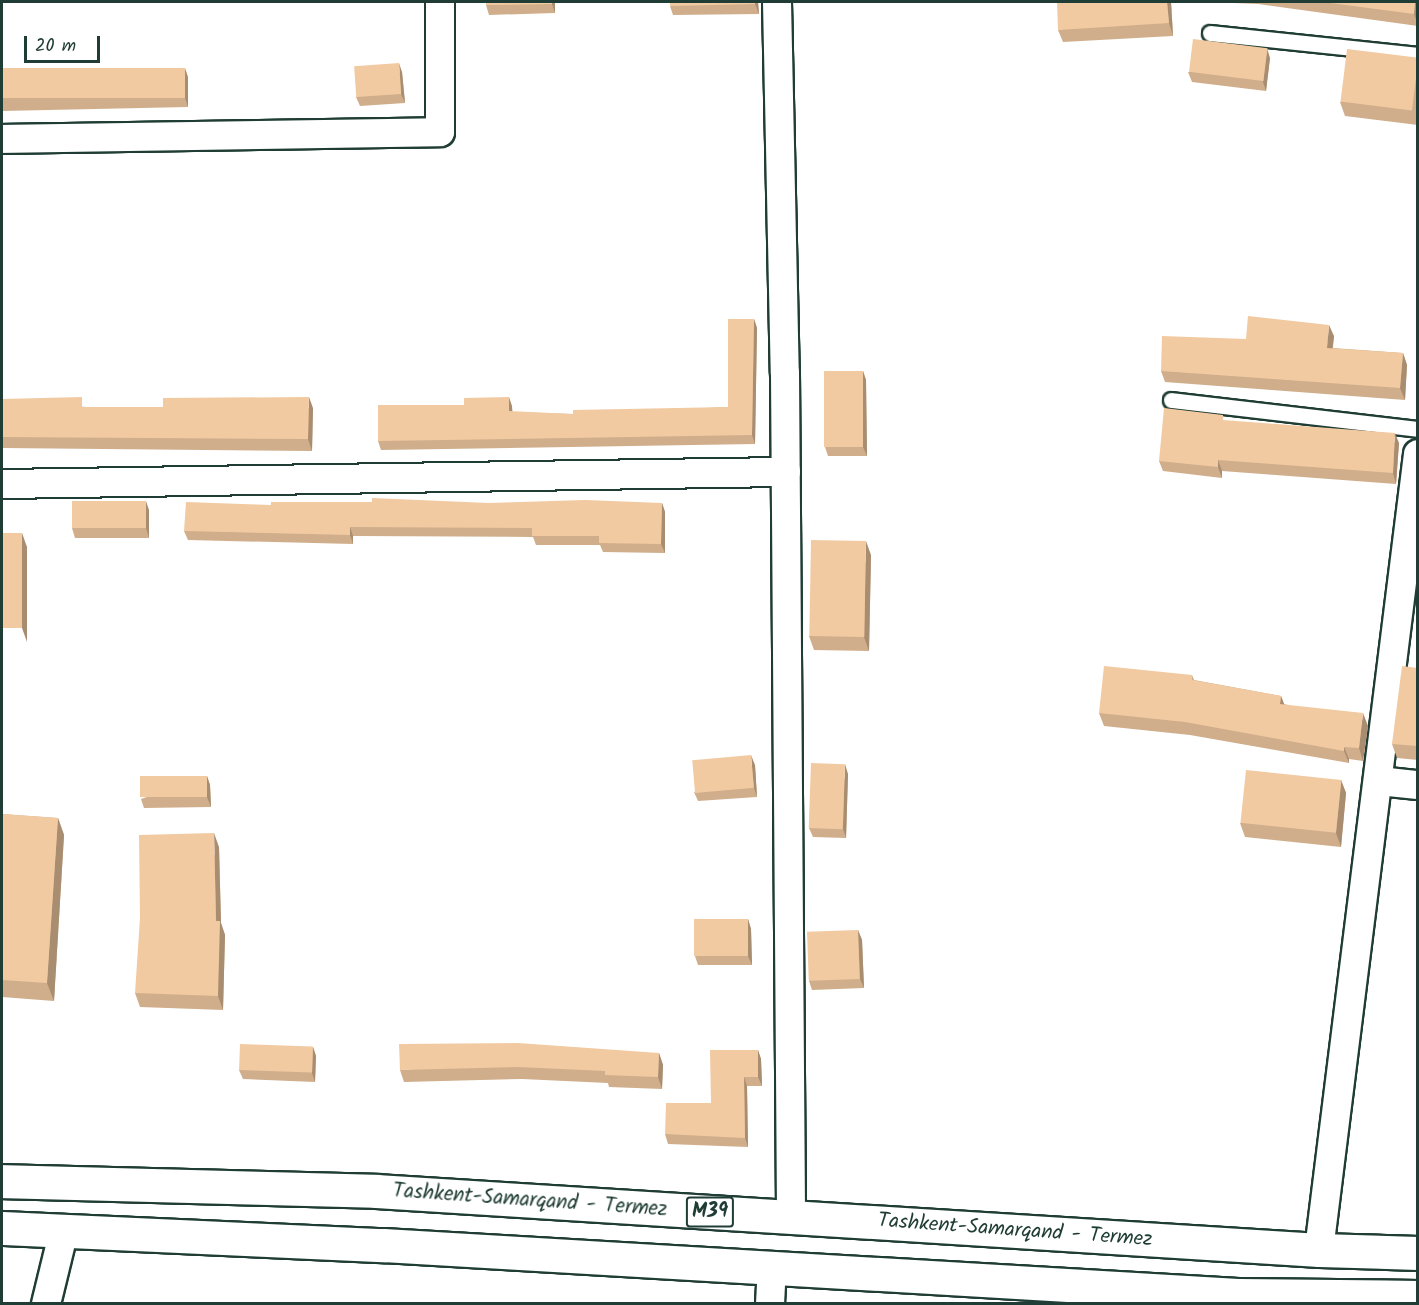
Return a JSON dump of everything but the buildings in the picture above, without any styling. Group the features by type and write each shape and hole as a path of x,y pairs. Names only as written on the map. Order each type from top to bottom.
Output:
{"highway":[{"name":"Tashkent-Samarqand - Termez","path":"2,1181 376,1191 1319,1251 1418,1253"},
{"path":"2,1228 772,1268 1110,1288 1239,1299 1418,1297"},
{"path":"1110,1288 1139,1277 1148,1267 1149,1255 1139,1239"}],"street":[{"path":"2,139 440,132 440,2"},
{"path":"777,2 786,472 791,1217"},
{"path":"1319,1251 1418,454"},
{"path":"2,484 786,472"},
{"path":"1379,781 1418,785"},
{"path":"46,1304 64,1230"},
{"path":"770,1304 772,1268"}],"lane":[{"path":"1210,33 1418,55"},
{"path":"1171,400 1418,429"}]}
